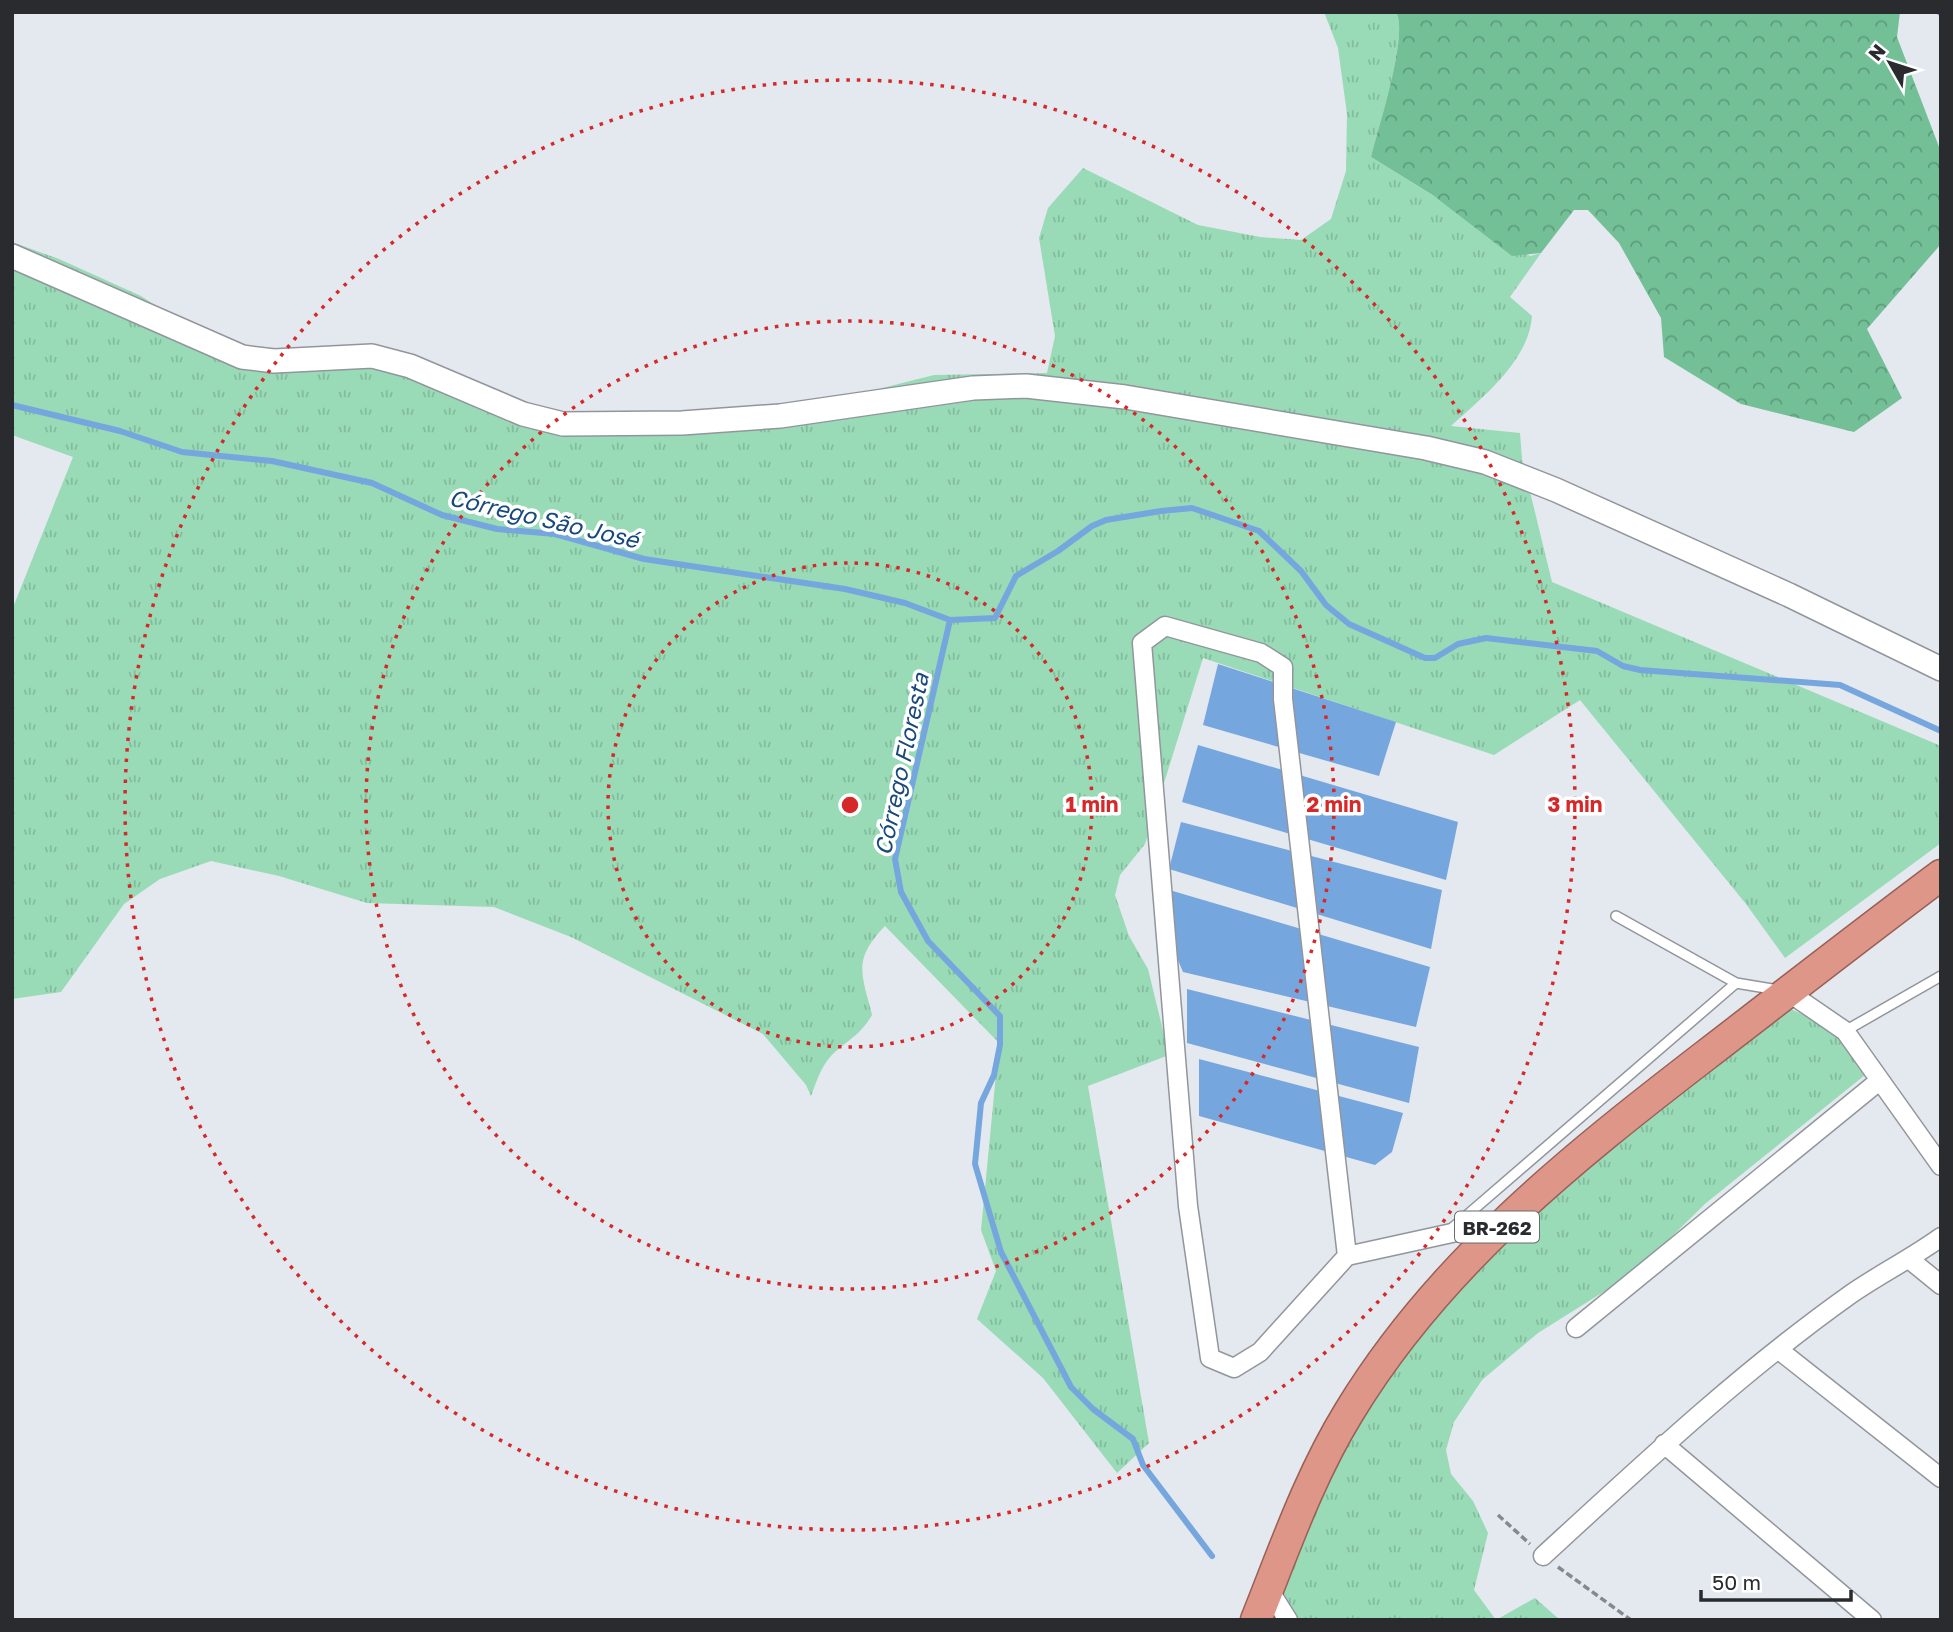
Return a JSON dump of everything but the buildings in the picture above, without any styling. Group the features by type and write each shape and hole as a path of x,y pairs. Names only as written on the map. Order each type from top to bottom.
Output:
{"highway":[{"name":"BR-262","path":"1256,1620 1311,1484 1348,1413 1388,1352 1435,1295 1502,1222 1615,1126 1941,875"}],"street":[{"path":"12,256 242,357 274,361 372,356 410,366 523,414 563,424 682,423 768,417 973,388 1026,386 1125,397 1458,454 1556,490 1789,595 1941,669"},
{"path":"1347,1256 1283,699 1283,667 1261,653 1165,626 1142,643 1188,1206 1210,1358 1234,1368 1260,1352 1347,1256 1502,1222"},
{"path":"1788,992 1845,1031 1941,1166"},
{"path":"1576,1328 1879,1081"},
{"path":"1543,1556 1664,1444 1779,1350 1853,1293 1941,1237"},
{"path":"1909,1259 1941,1285"},
{"path":"1779,1350 1941,1478"},
{"path":"1664,1444 1871,1620"},
{"path":"1269,1588 1288,1620"}],"lane":[{"path":"1616,916 1736,983 1788,992"},
{"path":"1845,1031 1941,976"},
{"path":"1447,1232 1736,983"}],"path":[{"path":"1499,1515 1543,1556 1631,1620"}],"green space":[{"path":"1324,12 1396,12 1399,40 1396,60 1371,157 1530,256 1541,253 1510,297 1532,316 1522,348 1502,377 1451,426 1520,433 1522,459 1552,582 1941,746 1941,843 1785,958 1746,904 1580,700 1494,755 1203,658 1145,844 1120,875 1115,895 1129,936 1148,969 1169,1055 1088,1086 1149,1443 1117,1473 1043,1378 977,1319 996,1271 981,1230 999,1043 885,926 868,948 862,968 872,1015 860,1031 827,1061 811,1096 806,1085 763,1034 571,937 494,907 367,903 279,876 211,861 160,879 124,904 61,992 12,999 12,610 73,457 12,435 12,242 59,259 141,296 208,340 239,350 370,348 474,380 563,426 763,418 934,375 1047,373 1055,336 1039,238 1048,208 1083,168 1198,225 1260,237 1301,240 1331,219 1346,171 1347,114 1338,48"},
{"path":"1396,12 1900,12 1897,37 1941,152 1941,244 1867,329 1902,398 1854,432 1741,404 1664,357 1661,318 1619,243 1588,210 1574,210 1541,253 1512,256 1434,196 1371,157 1396,60 1399,23"},
{"path":"1786,1007 1799,1013 1842,1042 1865,1075 1706,1203 1662,1246 1608,1289 1538,1333 1482,1380 1454,1422 1446,1450 1451,1474 1473,1501 1488,1533 1474,1590 1496,1620 1250,1620 1407,1335 1553,1188"},
{"path":"1535,1598 1560,1620 1496,1620"}],"water":[{"path":"1218,664 1396,722 1379,776 1203,725"},
{"path":"1198,745 1458,822 1446,880 1182,802"},
{"path":"1181,822 1442,890 1431,949 1169,869"},
{"path":"1166,889 1430,967 1416,1027 1183,972 1159,916"},
{"path":"1187,989 1419,1047 1409,1103 1187,1043"},
{"path":"1199,1059 1403,1113 1392,1152 1375,1165 1199,1116"}],"waterway":[{"name":"Córrego São José","path":"12,405 120,431 182,452 272,461 372,483 442,515 497,529 555,534 644,559 845,589 905,603 950,620 995,618 1016,576 1058,551 1092,526 1106,520 1192,508 1259,531 1301,571 1326,605 1349,624 1425,658 1435,658 1458,644 1486,638 1597,651 1623,666 1640,670 1840,685 1941,731"},
{"name":"Córrego Floresta","path":"950,620 895,859 901,892 928,941 1000,1016 1000,1045 994,1075 981,1103 975,1164 1001,1252 1071,1387 1093,1409 1133,1439 1143,1465 1212,1556"}]}
